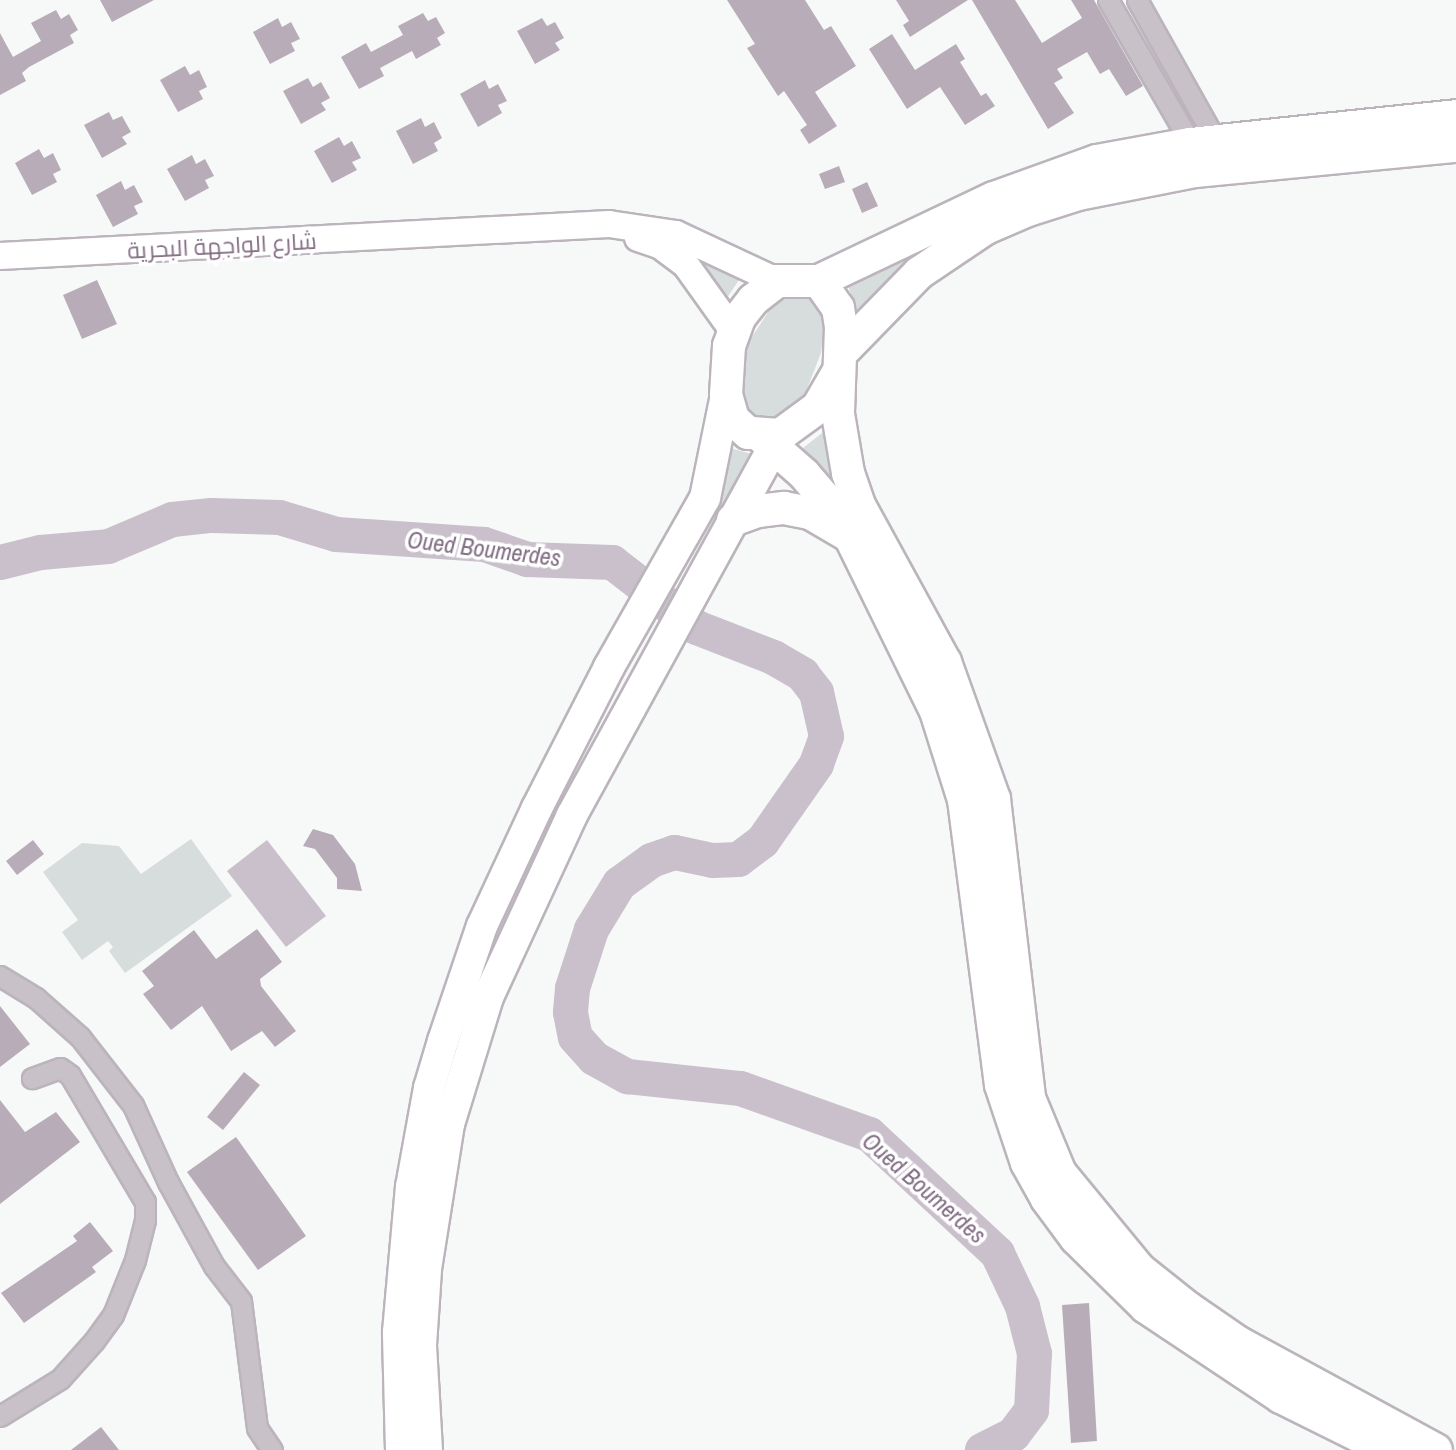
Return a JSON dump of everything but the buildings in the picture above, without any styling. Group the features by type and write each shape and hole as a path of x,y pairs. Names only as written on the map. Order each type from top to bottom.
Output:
{"highway":[{"path":"1388,1450 1281,1397 1146,1307 1076,1238 1046,1199 1027,1163 1001,1085 964,800 954,759 936,711 854,541 822,493 772,440 748,433 733,419 726,396 724,373 734,332 753,300 778,281 819,281 1031,183 1135,151 1456,116"},
{"path":"772,440 817,408 839,363 919,273 986,229 1028,210 1161,176 1456,146"},
{"path":"819,281 838,308 841,443 860,507 945,662 975,736 994,799 1029,1098 1060,1173 1139,1269 1188,1308 1239,1343 1436,1450"},
{"path":"733,520 758,511 784,508 834,524 854,541"}],"main road":[{"name":"شارع الواجهة البحرية","path":"0,256 445,234 505,226 653,227 778,281"},
{"name":"شارع الواجهة البحرية","path":"445,234 489,239 612,235 654,242 686,265 734,332"},
{"path":"401,1450 401,1284 411,1187 429,1088 482,926 609,667 687,531 710,483 726,396"},
{"path":"427,1450 421,1345 426,1269 440,1171 460,1082 488,997 540,878 733,520 772,440"}],"street":[{"path":"1108,0 1204,143"},
{"path":"1137,0 1204,143"},
{"path":"0,976 36,999 80,1037 133,1105 168,1182 214,1266 241,1301 257,1428 272,1450"},
{"path":"0,1416 60,1379 94,1342 117,1304 145,1220 145,1202 70,1075 60,1068 32,1078"}],"shaded area":[{"path":"703,252 743,274 727,298 694,259"},
{"path":"914,258 860,317 846,281"},
{"path":"780,294 807,294 816,299 824,326 821,353 803,399 774,421 750,413 743,404 740,380 748,343"},
{"path":"827,429 843,500 798,452"},
{"path":"730,448 759,456 707,528 724,483"},
{"path":"191,839 232,896 125,973 109,951 113,947 108,941 82,960 62,932 78,920 43,872 82,843 119,846 141,874"},
{"path":"267,840 326,916 286,947 227,871"}],"waterway":[{"name":"Oued Boumerdes","path":"0,562 40,552 108,546 172,519 211,515 279,517 336,534 484,544 527,559 612,562 696,627 773,657 802,674 816,692 826,736 816,764 762,841 738,859 712,860 674,852 651,860 619,883 591,929 572,988 570,1012 575,1037 594,1058 627,1076 740,1088 869,1134 997,1253 1022,1306 1034,1353 1031,1410 1013,1434 982,1450"}]}
